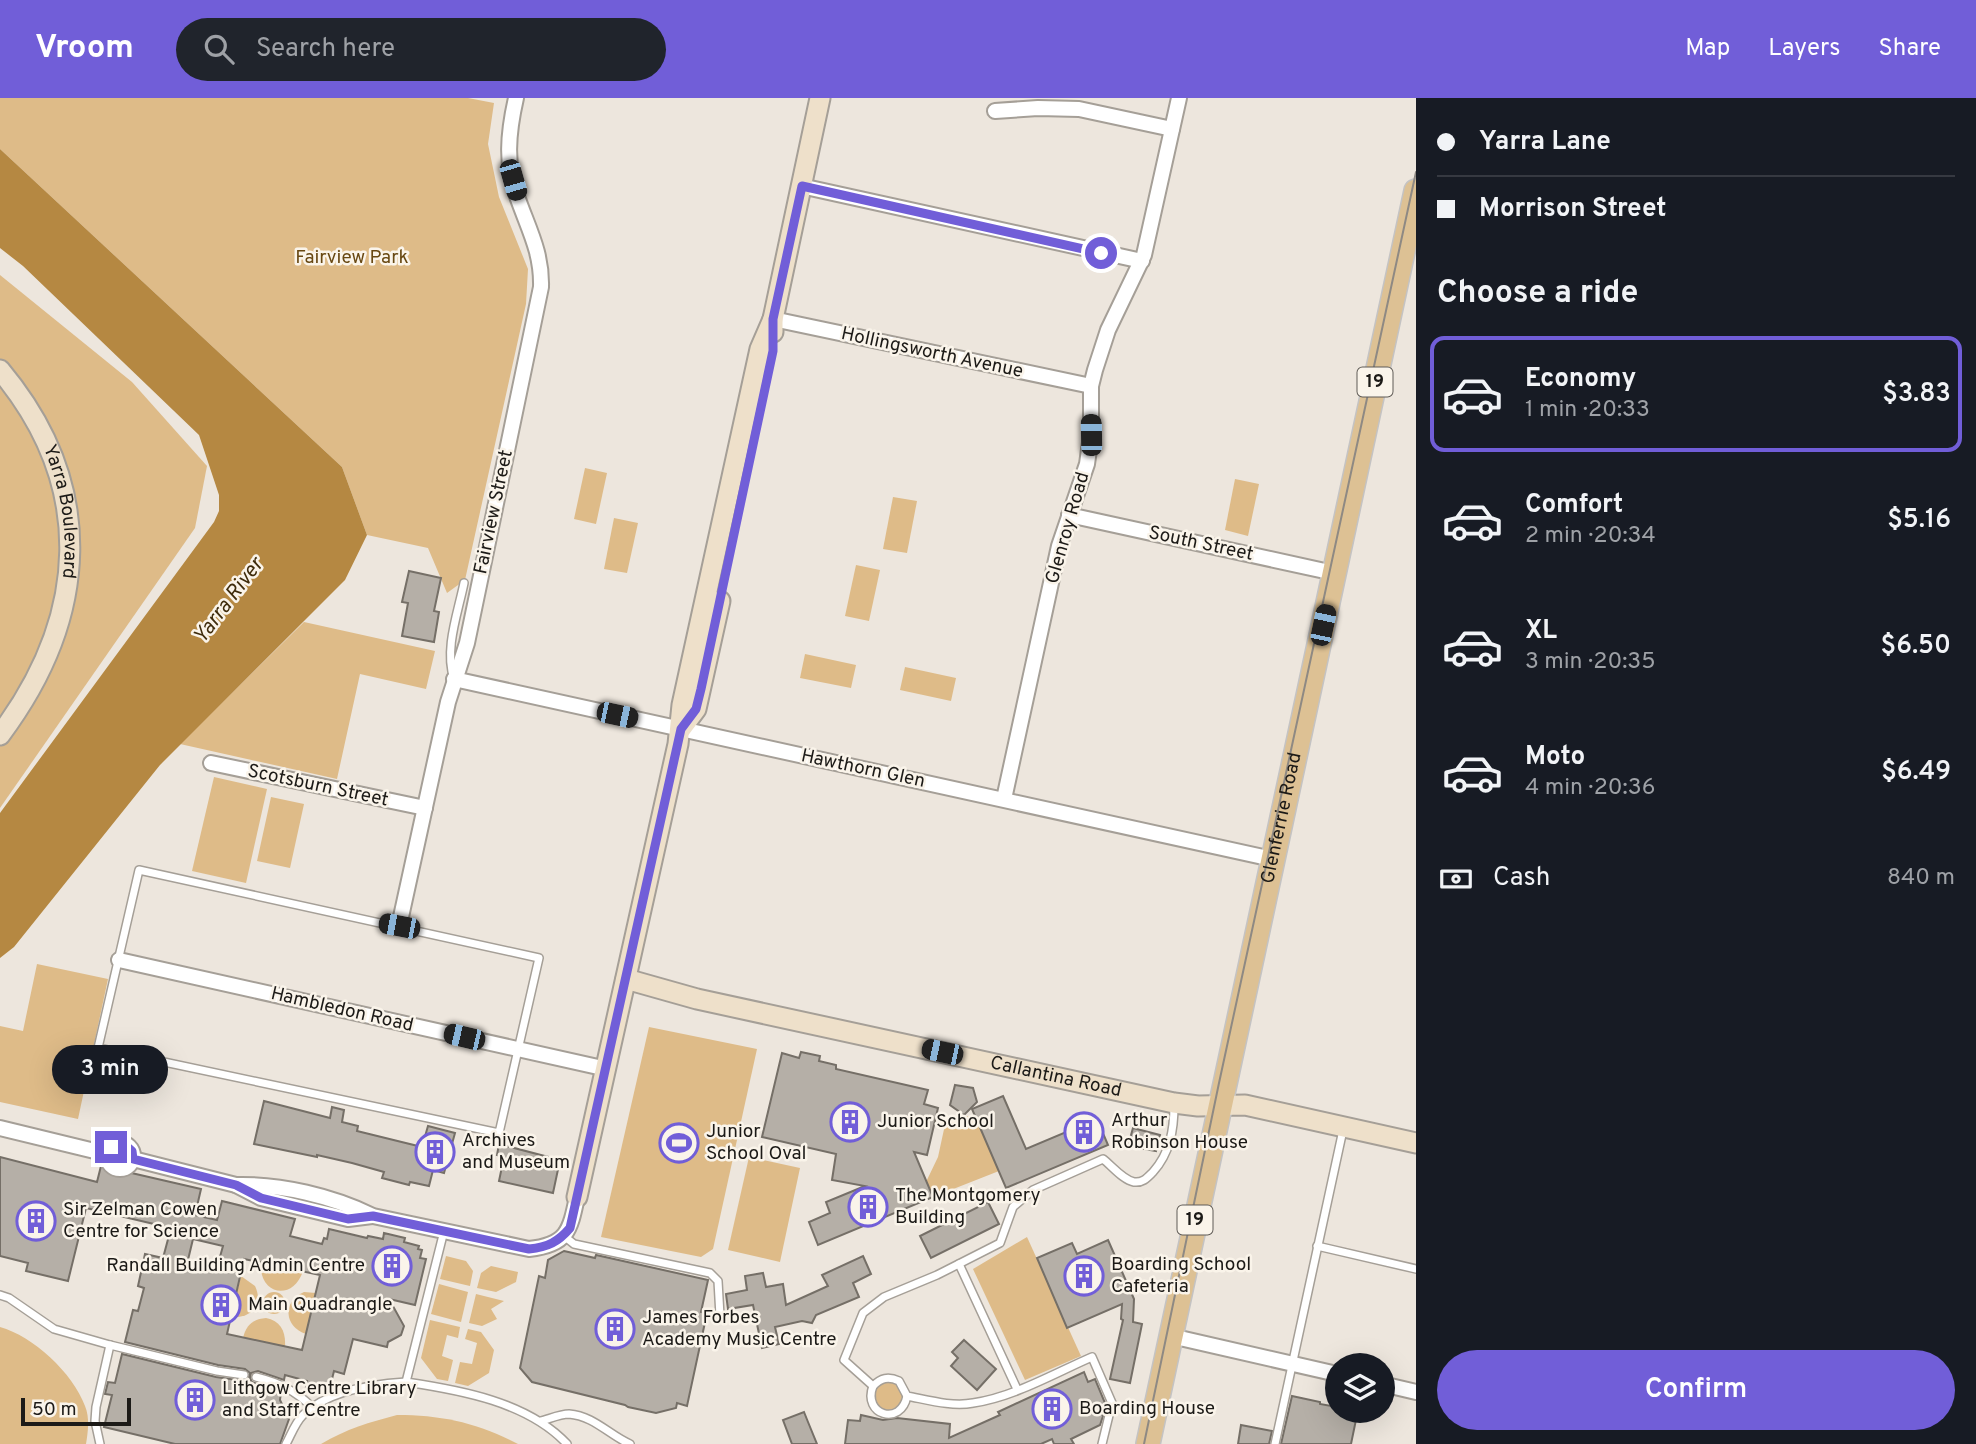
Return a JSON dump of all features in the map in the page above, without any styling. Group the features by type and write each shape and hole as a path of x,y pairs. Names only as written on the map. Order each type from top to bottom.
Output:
{"main road":[{"name":"Glenferrie Road","path":"1148,1444 1416,191"}],"street":[{"name":"Fairview Street","path":"399,926 454,679 467,642 541,287 538,250 517,198 510,164 509,135 516,98"},
{"path":"0,1128 107,1154 115,1144 123,1143 132,1151 133,1159 236,1185 261,1198 348,1219 373,1216 529,1249 552,1244 564,1236 570,1228 578,1197 607,1069 681,729 682,705 760,349 773,319 820,98"},
{"name":"Glenroy Road","path":"1004,799 1059,546 1083,480 1090,449 1091,386 1108,330 1142,261 1179,98"},
{"path":"995,111 1038,108 1079,110 1172,129"},
{"path":"802,186 1142,261"},
{"name":"Hollingsworth Avenue","path":"773,319 1091,386"},
{"name":"Yarra Boulevard","path":"0,370 33,414 52,454 69,521 70,546 65,606 56,636 38,674 0,734"},
{"name":"South Street","path":"1069,515 1334,573"},
{"name":"Hawthorn Glen","path":"454,679 1272,859"},
{"name":"Scotsburn Street","path":"211,763 425,808"},
{"name":"Hambledon Road","path":"119,960 607,1069"},
{"name":"Callantina Road","path":"625,985 674,1000 697,999 1174,1102 1198,1106 1245,1105 1416,1143"},
{"path":"1171,1336 1325,1371"},
{"path":"1395,1387 1416,1392"}],"lane":[{"path":"454,679 450,668 450,653 464,583"},
{"path":"139,870 539,958 499,1133 99,1048 119,960 139,870"},
{"path":"873,1387 844,1360 863,1313 884,1297 1000,1243 1013,1207 1033,1190 1103,1159 1130,1181 1146,1180 1157,1167 1169,1144 1174,1125 1174,1102"},
{"path":"1275,1444 1343,1127"},
{"path":"406,1382 444,1230"},
{"path":"564,1236 574,1244 710,1273 719,1281 720,1316"},
{"path":"1317,1246 1416,1269"},
{"path":"959,1264 1017,1389"},
{"path":"0,1295 9,1298 54,1329 217,1371 244,1375"},
{"path":"100,1444 95,1421 96,1406 110,1345"},
{"path":"908,1396 972,1404 1017,1389 1092,1357 1112,1404 1102,1444"},
{"path":"256,1377 286,1386 313,1408"},
{"path":"882,1379 894,1379 904,1385 908,1396 900,1411 888,1414 881,1413 870,1398 873,1387 882,1379"},
{"path":"286,1444 302,1416 331,1398 364,1387 406,1382 431,1385 487,1399 541,1421 568,1444"},
{"path":"541,1421 567,1414 594,1420 614,1437 630,1444"}],"green space":[{"name":"Fairview Park","path":"0,98 468,98 494,103 488,144 499,197 528,269 526,304 465,580 447,593 428,548 367,535 342,467 0,149"},
{"path":"0,275 132,382 207,466 195,528 0,808"},
{"path":"585,468 607,473 596,524 574,519"},
{"path":"1235,479 1259,484 1248,536 1225,530"},
{"path":"893,497 917,501 907,553 883,549"},
{"path":"614,518 638,523 627,573 604,569"},
{"path":"856,565 880,570 869,621 845,616"},
{"path":"304,622 435,651 426,689 360,674 337,779 180,744"},
{"path":"805,654 856,665 851,688 800,678"},
{"path":"905,667 956,678 951,701 900,690"},
{"path":"214,777 267,789 246,883 192,871"},
{"path":"271,797 304,804 290,868 257,861"},
{"path":"37,964 108,979 78,1119 0,1102 0,1026 23,1031"},
{"name":"Junior School Oval","path":"649,1027 757,1049 713,1249 701,1257 601,1237"},
{"path":"975,1115 999,1171 933,1197 926,1182 938,1157 946,1120"},
{"path":"749,1157 800,1168 780,1262 728,1250"},
{"path":"1027,1237 1081,1356 1025,1380 973,1269"},
{"path":"446,1256 466,1261 473,1271 470,1286 440,1279"},
{"path":"261,1262 303,1271 292,1287 277,1290 270,1288 265,1282"},
{"path":"491,1266 518,1272 516,1282 496,1292 477,1288 481,1273"},
{"path":"241,1276 255,1286 257,1305 244,1316 231,1317"},
{"path":"439,1284 468,1292 461,1322 431,1314"},
{"path":"274,1292 282,1295 285,1303 282,1311 274,1314 266,1311 263,1303 266,1295"},
{"path":"304,1292 316,1293 306,1334 293,1326 288,1314 292,1301"},
{"path":"476,1294 504,1301 491,1309 497,1319 482,1326 469,1323"},
{"path":"266,1318 282,1328 285,1347 243,1338 251,1324"},
{"path":"430,1320 460,1327 458,1338 447,1335 442,1356 453,1360 448,1381 437,1379 421,1358"},
{"path":"0,1327 26,1338 38,1347 71,1381 87,1411 86,1444 0,1444"},
{"path":"468,1329 481,1332 494,1350 489,1373 468,1386 455,1383 460,1362 472,1364 477,1343 465,1339"},
{"path":"888,1382 898,1386 902,1396 898,1406 888,1410 878,1406 874,1396 878,1386"},
{"path":"397,1415 459,1422 518,1444 321,1444 358,1427"}],"water":[{"name":"Yarra River","path":"0,149 342,467 367,535 345,580 160,765 14,947 0,958 0,813 214,522 219,511 219,495 199,435 23,266 0,248"}],"building":[{"path":"409,571 441,578 434,611 439,612 434,642 402,636 408,603 402,602"},
{"name":"Junior School","path":"801,1052 820,1056 819,1061 836,1065 836,1069 928,1090 924,1104 938,1108 927,1155 914,1152 933,1197 818,1245 809,1222 830,1213 826,1202 865,1186 832,1180 836,1154 762,1137 782,1053 799,1058"},
{"path":"955,1085 973,1088 977,1102 964,1115 950,1105"},
{"name":"Arthur Robinson House","path":"1003,1096 1026,1149 1097,1119 1108,1145 1006,1188 972,1109"},
{"path":"264,1101 330,1118 332,1107 344,1110 342,1122 358,1126 357,1131 422,1147 428,1126 455,1133 444,1173 433,1170 429,1186 410,1182 409,1185 382,1178 384,1172 352,1163 254,1144"},
{"path":"1133,1128 1160,1135 1156,1151 1128,1146"},
{"path":"499,1144 560,1160 553,1193 499,1181 504,1157 497,1155"},
{"path":"0,1157 97,1182 101,1166 201,1189 195,1215 217,1220 222,1201 295,1219 290,1236 322,1244 324,1238 327,1239 329,1229 367,1238 383,1239 384,1233 405,1238 404,1242 419,1246 418,1249 422,1250 420,1258 426,1259 415,1305 389,1299 404,1326 401,1335 388,1342 387,1347 353,1339 344,1374 334,1371 329,1391 306,1387 307,1381 285,1375 284,1380 258,1371 251,1373 252,1382 281,1392 280,1400 289,1419 280,1444 175,1444 104,1427 112,1395 105,1394 108,1382 115,1383 122,1354 216,1377 244,1381 250,1373 245,1369 125,1342 133,1310 138,1311 144,1288 138,1286 145,1254 163,1258 171,1228 86,1208 68,1281 26,1271 28,1263 0,1256","holes":["193,1239 223,1246 216,1271 187,1264","244,1259 320,1275 302,1350 227,1334"]},
{"path":"988,1202 999,1224 931,1258 920,1236"},
{"name":"Boarding School Cafeteria","path":"1108,1240 1134,1299 1133,1322 1142,1324 1130,1383 1110,1379 1123,1320 1122,1304 1067,1328 1037,1258 1072,1243 1077,1254"},
{"name":"James Forbes Academy Music Centre","path":"564,1251 595,1258 596,1255 708,1280 701,1312 707,1313 687,1406 677,1403 676,1408 656,1413 628,1407 532,1382 520,1368 539,1276 545,1278 548,1260"},
{"path":"863,1256 871,1274 853,1283 859,1297 816,1315 812,1323 802,1321 775,1327 779,1344 762,1348 753,1305 728,1309 726,1294 747,1290 745,1276 763,1273 766,1287 783,1284 786,1305 828,1286 822,1275"},
{"path":"964,1340 996,1369 977,1390 951,1366 958,1358 952,1352"},
{"name":"Boarding House","path":"1084,1372 1088,1382 1095,1379 1105,1403 1098,1406 1103,1416 1100,1425 1071,1439 1074,1444 1054,1444 1052,1439 1041,1444 845,1444 848,1420 860,1421 861,1415 883,1420 897,1418 950,1424 949,1438"},
{"path":"1292,1396 1325,1405 1325,1423 1355,1423 1351,1444 1281,1444"},
{"path":"804,1412 817,1444 792,1444 783,1420"},
{"path":"1241,1425 1272,1431 1269,1444 1238,1444"}],"tram line":[{"path":"1144,1444 1219,1083 1416,172"}],"place":[{"name":"Junior School","path":"850,1122"},
{"name":"Arthur Robinson House","path":"1084,1132"},
{"name":"Junior School Oval","path":"679,1143"},
{"name":"Archives and Museum","path":"435,1152"},
{"name":"The Montgomery Building","path":"868,1207"},
{"name":"Sir Zelman Cowen Centre for Science","path":"36,1221"},
{"name":"Randall Building Admin Centre","path":"392,1266"},
{"name":"Boarding School Cafeteria","path":"1084,1276"},
{"name":"Main Quadrangle","path":"221,1305"},
{"name":"James Forbes Academy Music Centre","path":"615,1329"},
{"name":"Lithgow Centre Library and Staff Centre","path":"195,1400"},
{"name":"Boarding House","path":"1052,1409"}],"route":[{"path":"111,1147 123,1143 132,1151 133,1159 236,1185 261,1198 348,1219 373,1216 529,1249 560,1240 570,1228 681,729 696,709 701,689 773,351 773,319 802,186 1101,253"}]}
